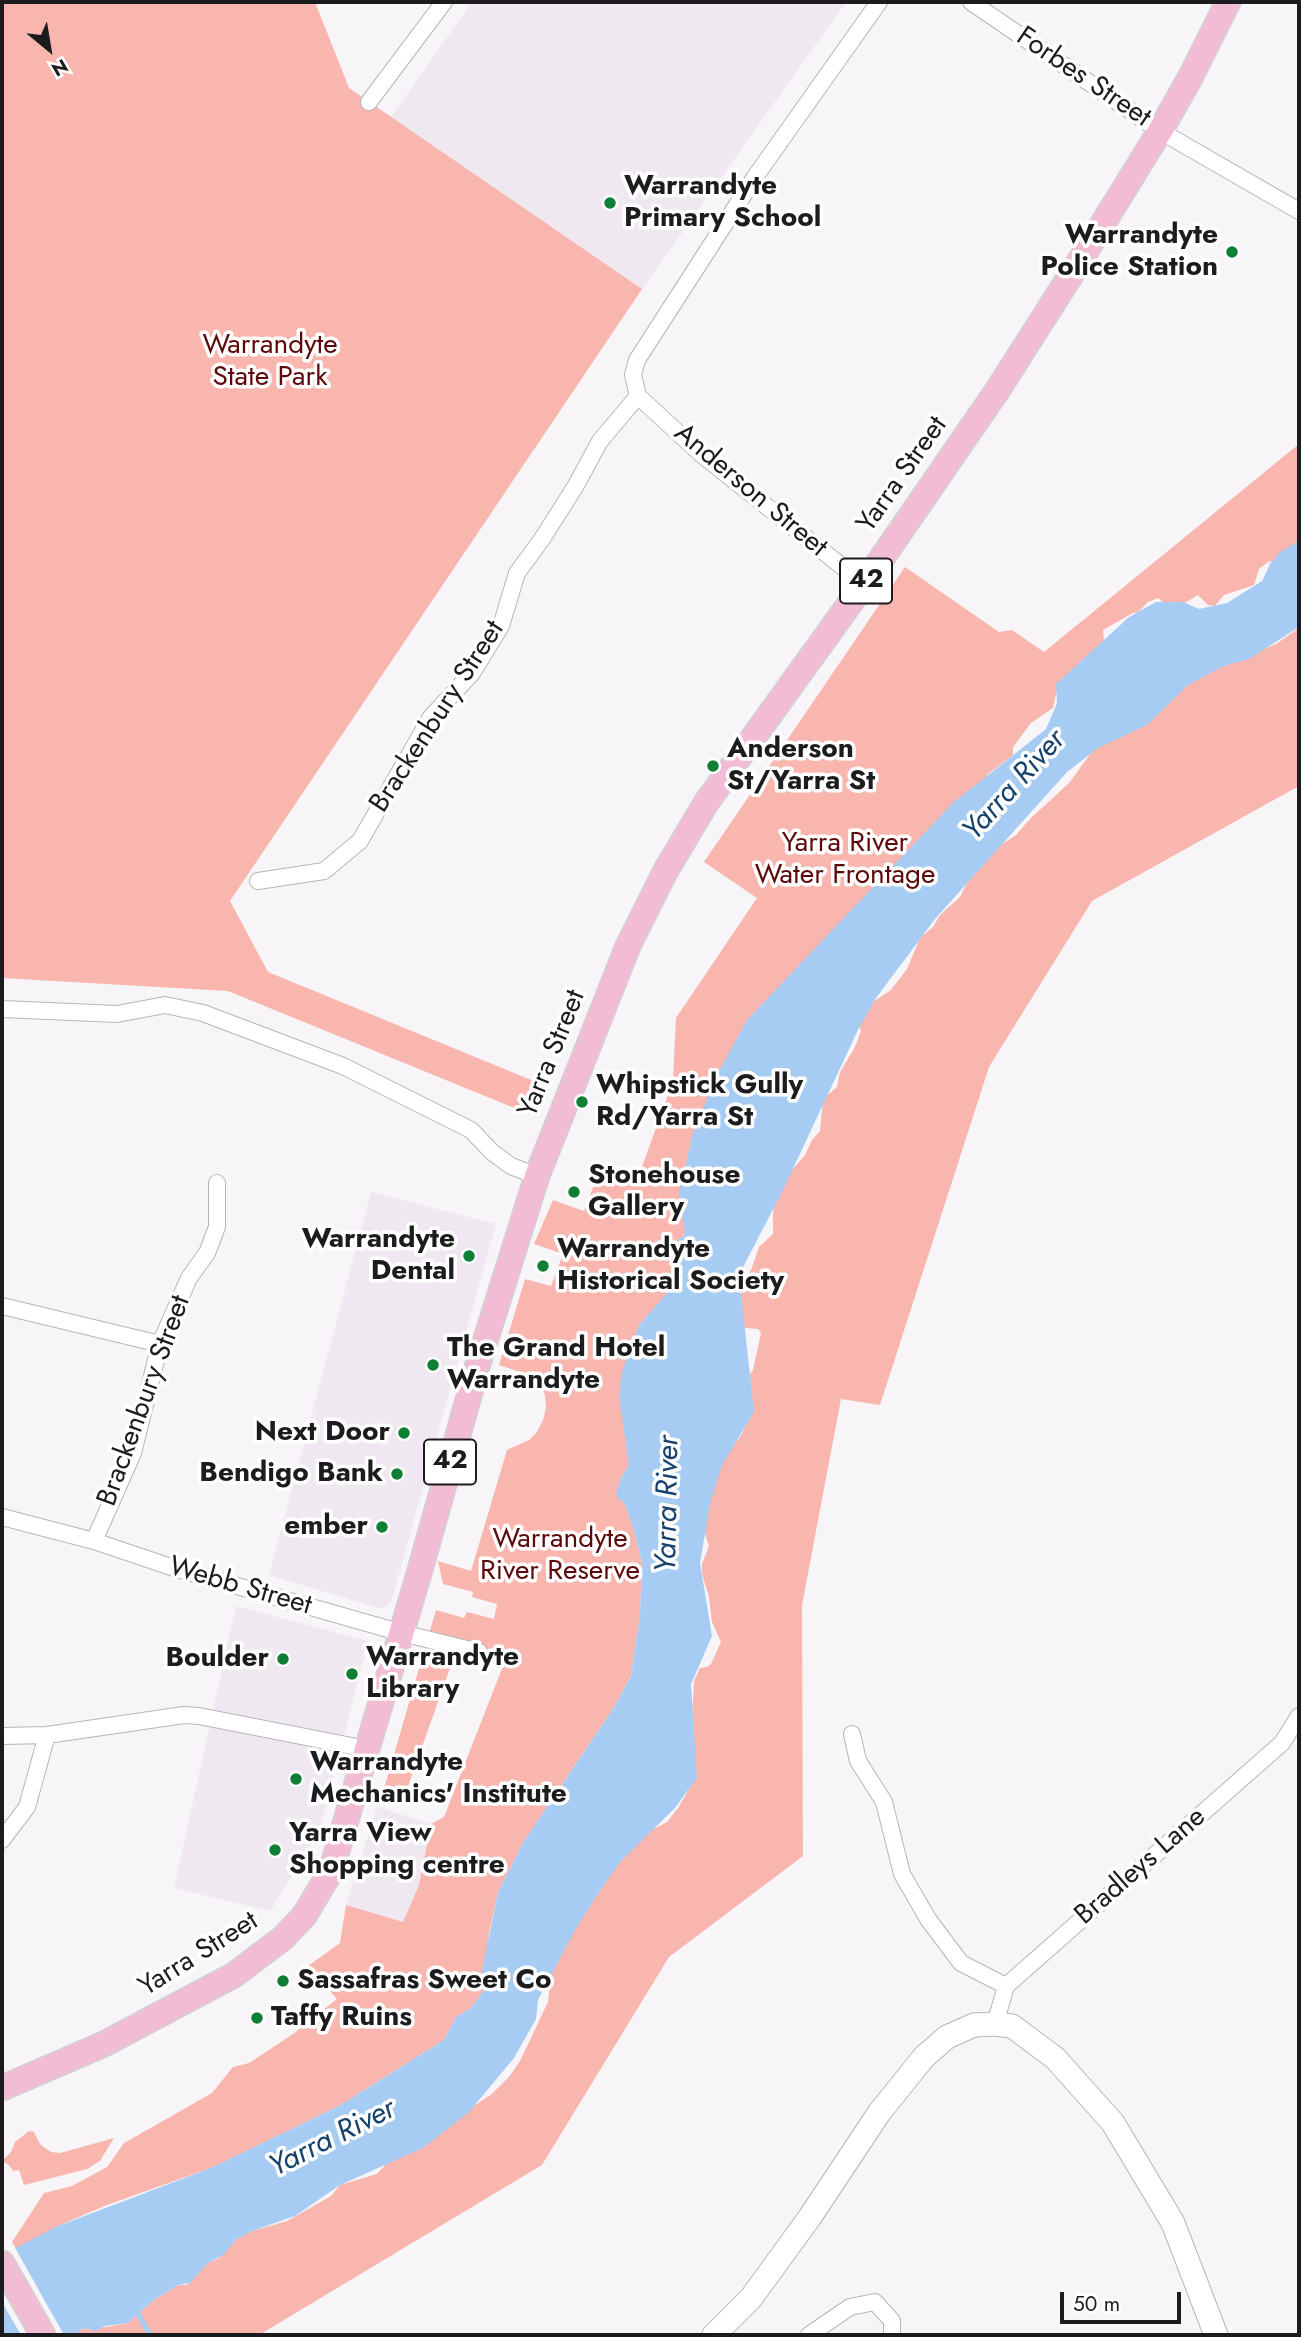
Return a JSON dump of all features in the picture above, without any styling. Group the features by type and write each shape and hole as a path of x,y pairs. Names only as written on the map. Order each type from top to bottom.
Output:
{"main road":[{"name":"Yarra Street","path":"2,2088 104,2044 251,1964 283,1938 304,1916 331,1871 474,1377 537,1176 628,946 664,872 706,803 864,584 997,391 1160,131 1228,2"},
{"path":"714,2335 751,2298 880,2113 924,2057 947,2037 974,2025 995,2024 1012,2026 1055,2058 1113,2123 1173,2222 1216,2335"},
{"path":"2,2263 43,2335"}],"street":[{"path":"369,102 444,2"},
{"path":"638,396 633,375 637,360 755,177 878,2"},
{"name":"Forbes Street","path":"971,2 1160,131 1299,211"},
{"name":"Anderson Street","path":"638,396 701,454 864,584"},
{"name":"Brackenbury Street","path":"258,881 324,871 360,842 431,717 472,673 501,626 517,573 549,529 600,441 638,396"},
{"path":"2,1009 117,1014 165,1005 204,1013 343,1066 471,1130 492,1152 511,1166 537,1176"},
{"name":"Brackenbury Street","path":"94,1541 133,1452 160,1344 189,1278 207,1253 217,1227 217,1183"},
{"path":"2,1306 160,1344"},
{"name":"Webb Street","path":"2,1517 94,1541 174,1569 480,1652"},
{"path":"2,1736 47,1735 184,1715 367,1749"},
{"name":"Bradleys Lane","path":"1006,1986 1282,1743 1299,1716"},
{"path":"852,1734 858,1761 884,1801 902,1874 928,1919 961,1964 1006,1986 995,2024"},
{"path":"2,1840 27,1807 47,1735"},
{"path":"808,2335 850,2307 875,2302 892,2321 892,2335"}],"shaded area":[{"name":"Warrandyte Primary School","path":"472,2 846,2 642,289 391,117"},
{"path":"371,1192 496,1224 391,1603 381,1609 269,1575"},
{"path":"236,1606 368,1641 319,1833 270,1911 174,1888"},
{"path":"377,1807 431,1824 419,1885 403,1923 346,1905"}],"green space":[{"name":"Warrandyte State Park","path":"2,2 315,2 349,88 642,289 230,901 268,972 541,1084 529,1114 228,991 2,978"},
{"path":"1299,444 1299,542 1259,569 1254,585 1224,595 1215,606 1208,605 1198,595 1183,604 1164,603 1158,598 1103,630 1104,642 1061,691 1056,693 1053,708 1031,723 1013,747 1013,755 988,774 683,1238 679,1238 674,1246 676,1263 684,1275 639,1325 629,1465 621,1478 624,1502 642,1563 640,1615 631,1676 613,1709 524,1841 498,1892 489,1933 484,1990 478,1999 470,2009 456,2017 444,2040 339,2106 211,2168 107,2205 58,2226 16,2249 12,2242 44,2193 72,2186 107,2167 124,2143 212,2093 233,2067 249,2063 293,2034 337,1999 308,1966 340,1943 346,1905 403,1922 419,1885 431,1824 444,1817 503,1666 455,1654 401,1806 381,1799 436,1610 464,1618 467,1612 494,1619 497,1604 472,1597 473,1592 443,1584 438,1561 471,1571 507,1450 529,1440 543,1420 545,1395 539,1383 529,1375 499,1365 525,1279 551,1286 563,1254 534,1244 553,1200 584,1211 599,1172 635,1186 673,1081 676,1018 757,898 704,862 905,567 999,632 1012,630 1044,652"},
{"path":"1299,628 1299,786 1092,901 989,1067 880,1405 841,1399 802,1605 803,1856 669,1957 542,2165 259,2335 75,2335 83,2328 89,2330 128,2323 154,2300 178,2285 187,2285 237,2239 252,2231 287,2221 331,2196 340,2185 377,2174 390,2160 492,2094 509,2077 520,2061 548,2002 553,1959 636,1838 667,1822 695,1779 692,1719 694,1681 700,1668 711,1664 721,1642 712,1622 709,1597 702,1574 702,1564 709,1546 703,1528 700,1492 742,1434 750,1414 746,1380 753,1370 761,1333 758,1329 746,1328 741,1324 737,1289 751,1270 759,1247 773,1234 773,1210 785,1178 805,1155 820,1131 823,1099 837,1087 840,1072 861,1031 856,1018 865,1007 891,990 907,969 920,938 960,897 971,875 1069,783 1093,750 1194,678 1276,644"},
{"path":"29,2131 34,2132 45,2148 60,2153 114,2138 100,2161 87,2169 24,2185 19,2170 13,2171 2,2161 11,2152 15,2142"}],"water":[{"name":"Yarra River","path":"1299,541 1299,627 1249,659 1224,666 1188,685 1147,725 1098,748 1067,772 935,919 876,998 858,1030 783,1190 739,1275 754,1412 722,1465 710,1504 700,1563 712,1636 691,1684 697,1778 675,1808 621,1861 599,1892 575,1930 538,2000 536,2019 514,2058 469,2112 423,2148 340,2185 295,2216 237,2239 223,2255 208,2263 190,2283 178,2285 154,2300 128,2323 105,2326 96,2331 83,2328 75,2335 2,2335 2,2255 58,2226 211,2168 339,2106 444,2040 456,2017 470,2009 478,1999 484,1990 481,1976 498,1892 524,1841 613,1709 631,1676 640,1615 642,1563 624,1502 618,1499 616,1493 629,1465 619,1397 622,1372 639,1325 683,1275 676,1263 674,1246 685,1233 679,1194 693,1133 717,1075 747,1020 953,803 1046,729 1057,703 1056,684 1129,617 1156,602 1183,602 1199,609 1227,603 1262,581 1270,564 1280,552"}],"pier":[{"path":"14,2246 64,2335 21,2335 2,2302 2,2251"}],"waterway":[{"path":"136,2310 150,2335"}],"place":[{"name":"Warrandyte Primary School","path":"610,203"},
{"name":"Warrandyte Police Station","path":"1232,252"},
{"name":"Anderson St/Yarra St","path":"713,766"},
{"name":"Whipstick Gully Rd/Yarra St","path":"582,1102"},
{"name":"Stonehouse Gallery","path":"574,1192"},
{"name":"Warrandyte Dental","path":"469,1256"},
{"name":"Warrandyte Historical Society","path":"543,1266"},
{"name":"The Grand Hotel Warrandyte","path":"433,1365"},
{"name":"Next Door","path":"404,1433"},
{"name":"Bendigo Bank","path":"397,1474"},
{"name":"ember","path":"382,1527"},
{"name":"Boulder","path":"283,1659"},
{"name":"Warrandyte Library","path":"352,1674"},
{"name":"Warrandyte Mechanics' Institute","path":"296,1779"},
{"name":"Yarra View Shopping centre","path":"275,1850"},
{"name":"Sassafras Sweet Co","path":"283,1981"},
{"name":"Taffy Ruins","path":"257,2018"}],"park label":[{"name":"Yarra River Water Frontage","path":"845,860"},
{"name":"Warrandyte River Reserve","path":"560,1556"}]}
